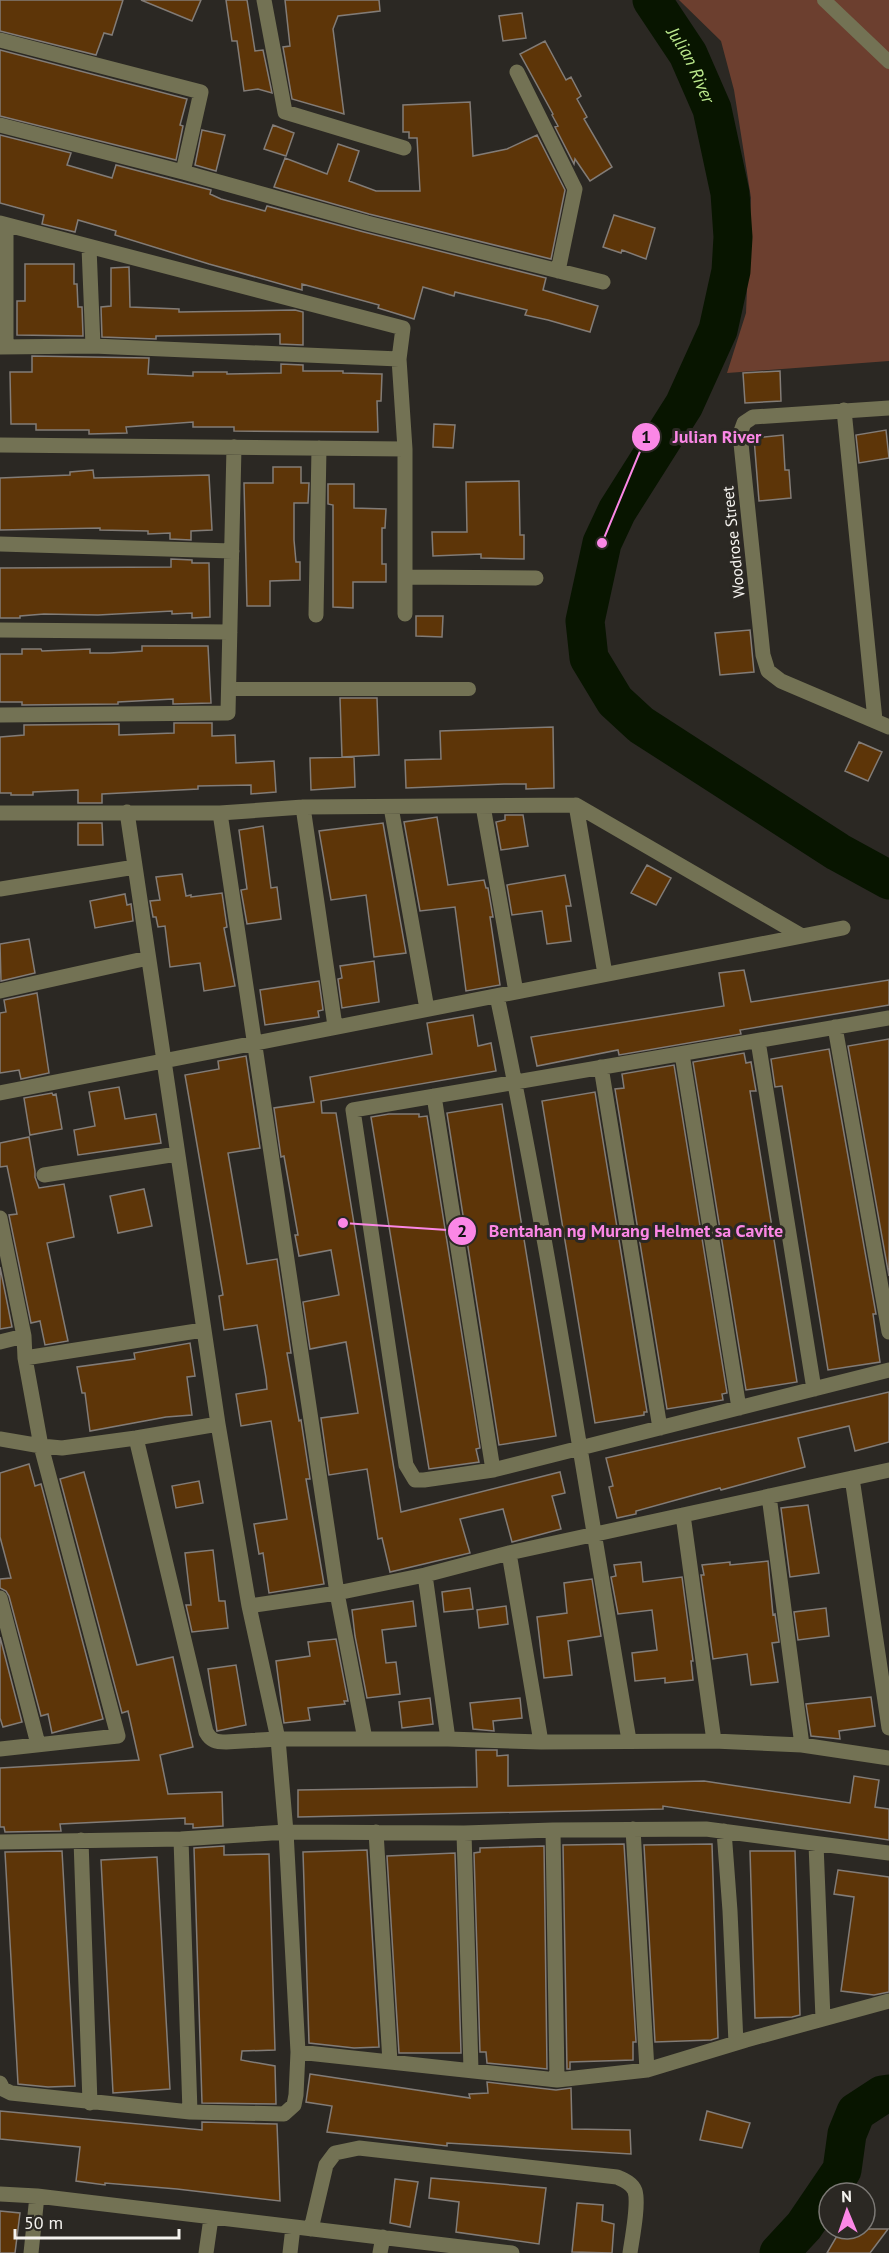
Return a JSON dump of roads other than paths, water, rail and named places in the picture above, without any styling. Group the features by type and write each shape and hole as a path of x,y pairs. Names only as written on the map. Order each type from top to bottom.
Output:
{"street":[{"path":"264,0 285,112 404,148"},
{"path":"0,40 201,92 183,172"},
{"path":"518,72 575,189 558,271"},
{"path":"0,125 183,172 367,224 603,282"},
{"path":"399,359 93,346 3,347 3,224 403,328 399,359 405,449 405,614"},
{"path":"89,247 93,346"},
{"name":"Woodrose Street","path":"882,724 781,681 768,671 763,655 740,434 744,423 753,417 889,408"},
{"path":"844,410 882,724"},
{"path":"0,445 405,449"},
{"path":"0,715 228,713 234,447"},
{"path":"316,615 319,448"},
{"path":"0,544 232,551"},
{"path":"406,577 536,578"},
{"path":"0,630 230,632"},
{"path":"576,805 605,974"},
{"path":"0,813 220,813 303,807 576,805 802,936"},
{"path":"483,806 516,992"},
{"path":"303,807 335,1026"},
{"path":"391,807 427,1009"},
{"path":"0,2083 3,2089 11,2093 190,2112 284,2114 294,2105 296,2095 298,2052 286,1832 278,1739 249,1606 218,1424 127,812"},
{"path":"220,813 337,1593 365,1739"},
{"path":"0,888 135,867"},
{"path":"0,1093 843,928"},
{"path":"0,991 148,958"},
{"path":"496,996 515,1082 581,1448 629,1740"},
{"path":"889,1018 353,1110 406,1465 415,1480 493,1470 889,1370"},
{"path":"835,1028 889,1332"},
{"path":"758,1041 814,1389"},
{"path":"682,1054 739,1408"},
{"path":"601,1067 660,1428"},
{"path":"434,1096 493,1470"},
{"path":"44,1175 177,1154"},
{"path":"0,1218 4,1262 24,1336 25,1358 41,1446 118,1736 0,1749"},
{"path":"25,1358 203,1330"},
{"path":"0,1342 24,1336"},
{"path":"0,1439 62,1448 218,1424"},
{"path":"136,1438 209,1739 218,1742 278,1739 714,1741 802,1745 889,1758"},
{"path":"249,1606 337,1593 425,1575 509,1553 889,1470"},
{"path":"852,1478 889,1728"},
{"path":"769,1496 802,1745"},
{"path":"683,1515 714,1741"},
{"path":"509,1553 541,1742"},
{"path":"425,1575 447,1739"},
{"path":"0,1598 38,1744"},
{"path":"0,1842 181,1839 286,1832 464,1833 706,1828 889,1853"},
{"path":"633,1829 647,2070"},
{"path":"554,1830 557,2080"},
{"path":"724,1831 736,2043"},
{"path":"376,1833 390,2062"},
{"path":"464,1833 471,2070"},
{"path":"181,1839 190,2112"},
{"path":"81,1840 90,2103"},
{"path":"816,1844 823,2019"},
{"path":"298,2052 557,2080 647,2070 889,2001"},
{"path":"311,2229 326,2165 335,2152 359,2148 617,2177 626,2180 635,2189 636,2199 630,2253"},
{"path":"0,2194 37,2196 512,2253"},
{"path":"31,2253 37,2196"},
{"path":"206,2253 211,2218"},
{"path":"290,2253 293,2227"},
{"path":"380,2253 383,2237"}],"lane":[{"path":"824,0 889,62"},
{"path":"229,689 469,689"}],"waterway":[{"name":"Julian River","path":"652,0 688,54 712,109 730,193 733,237 731,271 718,330 684,405 617,511 602,543 585,621 589,658 615,701 641,725 838,852 889,880"},
{"name":"Julian River","path":"779,2253 804,2226 842,2170 847,2134 856,2112 882,2095 889,2094"}],"place":[{"name":"Julian River","path":"602,543"},
{"name":"Bentahan ng Murang Helmet sa Cavite","path":"343,1223"}]}
